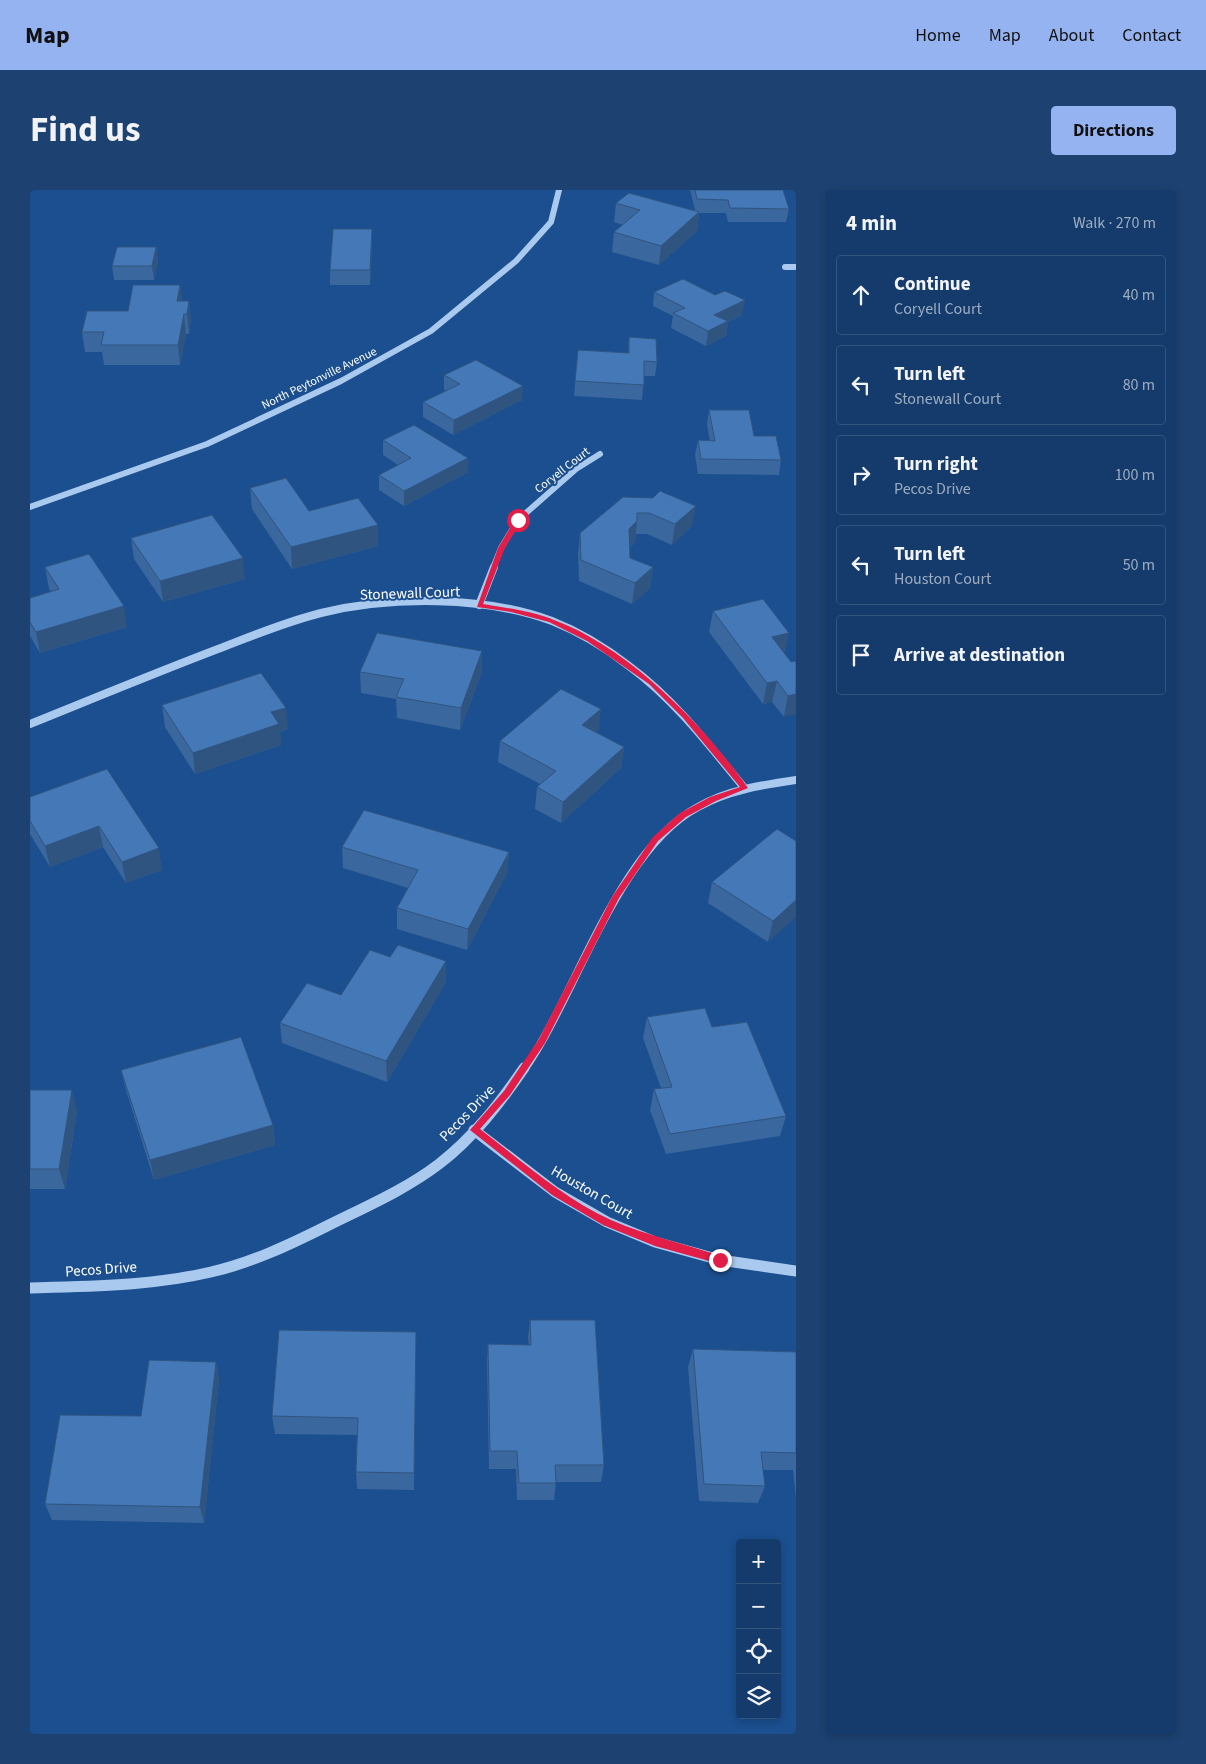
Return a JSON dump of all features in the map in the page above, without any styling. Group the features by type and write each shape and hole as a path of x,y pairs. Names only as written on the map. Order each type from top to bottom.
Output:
{"street":[{"name":"North Peytonville Avenue","path":"30,506 207,444 341,381 431,330 471,300 516,261 551,222 559,190"},
{"path":"785,267 796,268"},
{"name":"Coryell Court","path":"479,606 501,548 518,520 576,470 600,454"},
{"name":"Stonewall Court","path":"30,724 197,657 300,620 336,610 380,605 433,603 479,606 511,610 552,621 590,639 651,683 685,717 745,788"},
{"name":"Pecos Drive","path":"30,1288 115,1285 194,1276 267,1256 384,1199 439,1163 474,1130 507,1093 542,1041 616,897 656,839 683,815 713,799 745,788 796,780"},
{"name":"Houston Court","path":"474,1130 555,1192 607,1222 655,1242 720,1260 796,1271"}],"building":[{"path":"695,190 783,190 789,209 730,208 728,200 697,199"},
{"path":"629,193 699,212 661,246 614,232 640,210 616,203"},
{"path":"333,229 372,229 370,270 330,270"},
{"path":"117,247 156,247 152,266 112,266"},
{"path":"683,279 715,295 725,291 745,300 714,315 728,321 708,331 673,313 685,308 654,292"},
{"path":"133,285 180,285 177,301 189,301 187,314 184,314 178,345 101,345 104,332 82,332 87,311 128,311"},
{"path":"629,337 656,339 657,362 644,361 644,385 575,381 578,350 629,353"},
{"path":"476,360 523,386 454,420 423,402 460,384 444,375"},
{"path":"709,410 749,410 754,436 776,436 781,460 701,459 698,440 715,441"},
{"path":"414,425 468,458 404,491 379,475 411,458 383,440"},
{"path":"286,478 309,511 358,498 378,525 291,547 250,488"},
{"path":"660,491 696,506 675,524 649,513 637,513 637,521 629,529 630,558 653,567 635,583 581,560 580,533 623,497 653,498"},
{"path":"212,515 243,558 160,581 131,538"},
{"path":"89,554 124,606 36,632 30,622 30,598 59,589 45,567"},
{"path":"763,599 789,633 772,637 791,662 796,661 796,694 788,696 777,681 767,683 713,611"},
{"path":"377,633 482,651 461,708 396,697 404,679 360,672"},
{"path":"261,673 286,708 271,712 279,724 193,753 162,705"},
{"path":"561,689 601,709 582,725 624,747 563,802 537,787 556,771 500,741"},
{"path":"107,769 159,848 122,862 99,826 45,846 30,821 30,797"},
{"path":"364,810 509,852 468,929 397,908 418,870 342,847"},
{"path":"777,829 796,841 796,900 773,921 712,882"},
{"path":"398,945 446,961 386,1061 280,1023 307,983 341,995 370,950 390,957"},
{"path":"705,1008 712,1027 747,1022 786,1116 670,1134 654,1089 672,1087 647,1017"},
{"path":"241,1037 273,1125 150,1160 121,1070"},
{"path":"30,1090 72,1090 59,1169 30,1169"},
{"path":"530,1320 595,1320 604,1465 555,1465 556,1483 519,1483 517,1451 490,1451 488,1344 531,1345"},
{"path":"279,1330 416,1332 414,1473 356,1472 358,1418 272,1416"},
{"path":"693,1349 796,1352 796,1453 761,1452 765,1486 704,1484"},
{"path":"149,1360 216,1362 200,1507 45,1504 60,1415 141,1416"}],"route":[{"path":"518,520 501,548 479,606 511,610 552,621 590,639 651,683 685,717 745,788 713,799 683,815 656,839 616,897 542,1041 507,1093 474,1130 555,1192 607,1222 655,1242 720,1260"}]}
